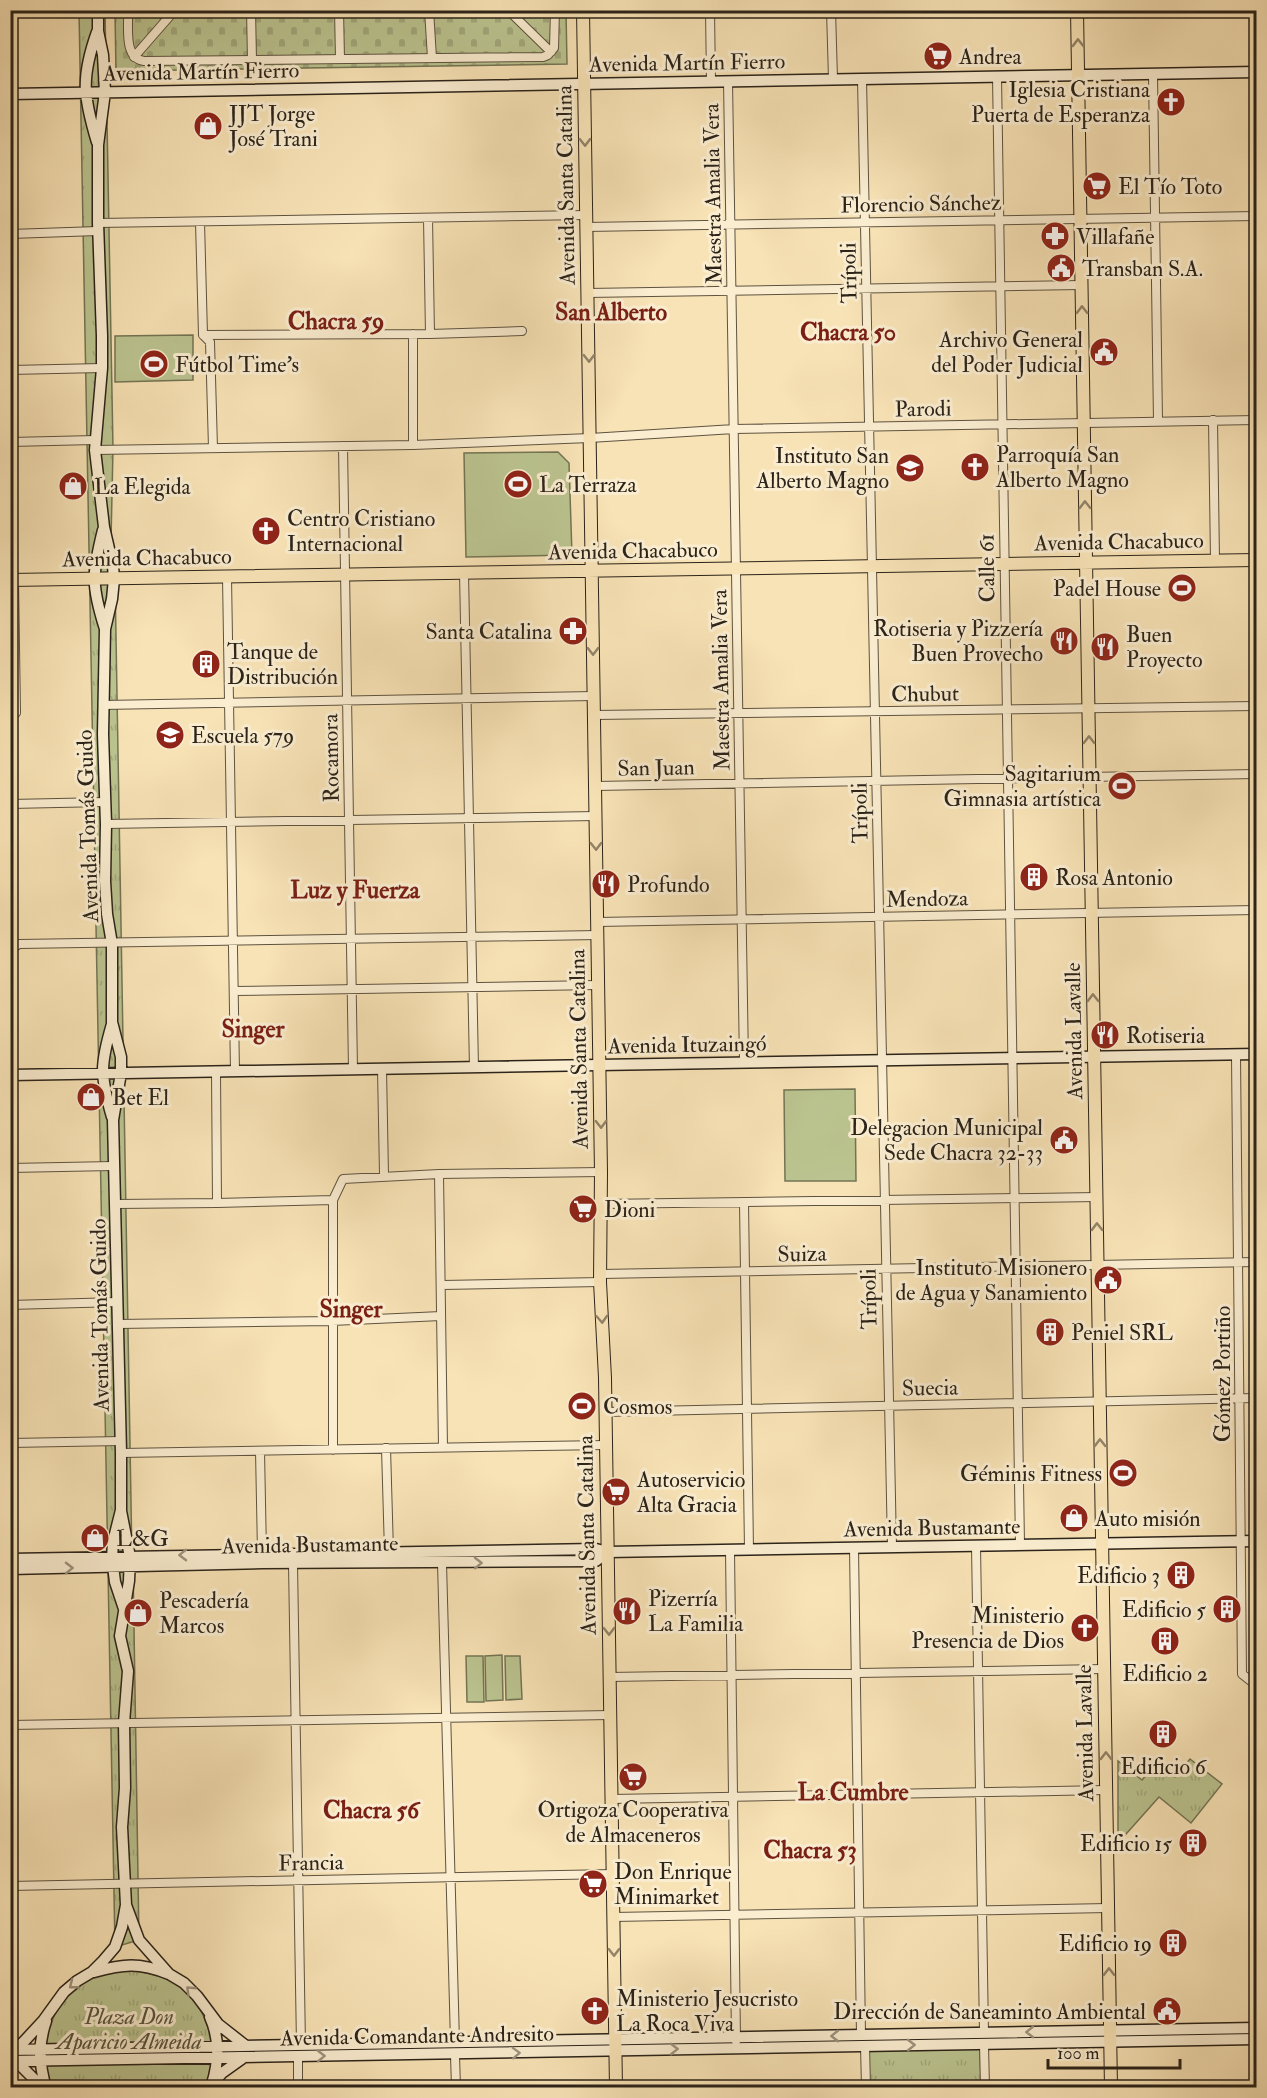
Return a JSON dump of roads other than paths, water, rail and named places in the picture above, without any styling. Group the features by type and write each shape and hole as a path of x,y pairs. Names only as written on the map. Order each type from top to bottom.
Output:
{"main road":[{"name":"Avenida Tomás Guido","path":"98,10 105,92 98,145 102,368 95,445 104,527 114,579 105,629 103,705 106,802 105,881 112,944 112,1022 121,1057 121,1073 113,1120 113,1166 116,1204 121,1510 130,1562 120,1636 128,1671 124,1723 125,1788 122,1827 124,1884 126,1905 139,1940 169,1974"},
{"name":"Avenida Santa Catalina","path":"583,10 602,1172 601,1278 608,1552 616,2088"},
{"name":"Avenida Lavalle","path":"1077,10 1111,2088"},
{"name":"Avenida Tomás Guido","path":"98,31 90,53 85,93 87,109 98,145"},
{"name":"Avenida Martín Fierro","path":"10,94 1257,72"},
{"name":"Avenida Tomás Guido","path":"104,527 94,564 94,579 95,597 105,629"},
{"name":"Avenida Chacabuco","path":"12,580 1257,560"},
{"name":"Avenida Tomás Guido","path":"112,1022 103,1055 102,1073 103,1086 113,1120"},
{"name":"Avenida Ituzaingó","path":"10,1075 1257,1054"},
{"name":"Avenida Tomás Guido","path":"121,1510 113,1542 113,1563 115,1582 125,1612"},
{"name":"Avenida Bustamante","path":"10,1569 262,1553 388,1552 550,1556 596,1561 608,1552 1257,1541"},
{"name":"Avenida Bustamante","path":"130,1562 442,1563 550,1556"},
{"name":"Avenida Bustamante","path":"10,1559 113,1563"},
{"name":"Avenida Tomás Guido","path":"45,2088 13,2055 71,1986 92,1972 115,1947 126,1905"},
{"name":"Avenida Tomás Guido","path":"92,1972 115,1966 137,1965 169,1974 184,1983 218,2024 246,2051"},
{"name":"Avenida Tomás Guido","path":"45,2088 40,2055 46,2019 54,2005"},
{"path":"207,2011 213,2023 218,2052 211,2086"},
{"name":"Avenida Comandante Andresito","path":"13,2055 218,2052 301,2045 455,2042 615,2045 984,2039 1110,2036 1257,2028"},
{"name":"Avenida Comandante Andresito","path":"1110,2036 1257,2039"},
{"name":"Avenida Comandante Andresito","path":"246,2051 297,2056 455,2055 615,2045"},
{"path":"211,2086 246,2051"}],"street":[{"path":"128,10 129,46 134,57 144,61 548,56 555,43 555,10"},
{"path":"134,57 175,10"},
{"path":"251,10 252,60"},
{"path":"339,10 340,59"},
{"path":"429,10 432,58"},
{"path":"508,10 551,52"},
{"path":"710,10 711,82"},
{"path":"831,10 833,79"},
{"path":"1153,74 1158,421"},
{"name":"Calle 61","path":"997,76 1020,1545"},
{"name":"Trípoli","path":"862,79 891,1547"},
{"name":"Maestra Amalia Vera","path":"728,81 744,1063"},
{"name":"Florencio Sánchez","path":"10,234 200,222 428,218 730,224 1257,216"},
{"path":"428,218 430,334"},
{"path":"200,222 203,335 210,342 213,448"},
{"path":"587,293 1082,285"},
{"path":"203,335 430,334 522,331"},
{"path":"412,334 413,445"},
{"path":"10,370 102,368"},
{"path":"1213,420 1215,560"},
{"name":"Parodi","path":"95,445 213,448 413,445 590,438 734,429 1257,420"},
{"path":"10,442 95,445"},
{"name":"Rocamora","path":"343,446 353,1070"},
{"path":"464,573 474,1068"},
{"path":"227,577 235,1072"},
{"path":"10,718 16,713 12,580"},
{"path":"103,705 594,696"},
{"name":"Chubut","path":"594,715 1257,706"},
{"name":"San Juan","path":"595,786 1257,774"},
{"path":"10,804 106,802"},
{"path":"106,824 596,816"},
{"name":"Mendoza","path":"597,922 1257,910"},
{"path":"10,950 19,944 598,935"},
{"path":"234,991 598,985"},
{"name":"Gómez Portiño","path":"1236,1055 1242,1674 1257,1685"},
{"path":"382,1069 384,1175"},
{"path":"216,1072 217,1203"},
{"path":"10,1168 113,1166"},
{"path":"333,1450 333,1200 343,1179 439,1173 602,1172"},
{"path":"439,1173 443,1447"},
{"path":"601,1204 1096,1197"},
{"path":"116,1204 333,1200"},
{"path":"744,1202 749,1550"},
{"name":"Suiza","path":"442,1285 745,1272 1257,1262"},
{"path":"10,1305 118,1302"},
{"path":"118,1324 332,1321 441,1316"},
{"name":"Suecia","path":"605,1412 1257,1398"},
{"path":"10,1443 121,1442"},
{"path":"121,1454 606,1445"},
{"path":"386,1448 388,1552"},
{"path":"260,1452 262,1553"},
{"path":"976,1546 985,2088"},
{"path":"854,1548 859,1912 866,2088"},
{"path":"730,1550 736,2043"},
{"path":"442,1563 455,2042"},
{"path":"293,1564 301,2045"},
{"path":"609,1677 1104,1669"},
{"path":"10,1725 610,1715"},
{"path":"611,1799 1106,1790"},
{"name":"Francia","path":"10,1886 613,1874"},
{"path":"613,1917 1108,1908"},
{"path":"455,2055 456,2088"},
{"path":"297,2056 298,2088"}],"place":[{"name":"Andrea","path":"938,56"},
{"name":"Iglesia Cristiana Puerta de Esperanza","path":"1171,102"},
{"name":"JJT Jorge José Trani","path":"208,126"},
{"name":"El Tío Toto","path":"1097,186"},
{"name":"Villafañe","path":"1055,236"},
{"name":"Transban S.A.","path":"1061,268"},
{"name":"Archivo General del Poder Judicial","path":"1104,352"},
{"name":"Fútbol Time's","path":"154,364"},
{"name":"Parroquía San Alberto Magno","path":"975,467"},
{"name":"Instituto San Alberto Magno","path":"910,468"},
{"name":"La Terraza","path":"518,484"},
{"name":"La Elegida","path":"73,486"},
{"name":"Centro Cristiano Internacional","path":"266,531"},
{"name":"Padel House","path":"1182,588"},
{"name":"Santa Catalina","path":"573,631"},
{"name":"Rotiseria y Pizzería Buen Provecho","path":"1064,641"},
{"name":"Buen Proyecto","path":"1105,647"},
{"name":"Tanque de Distribución","path":"206,664"},
{"name":"Escuela 579","path":"170,735"},
{"name":"Sagitarium Gimnasia artística","path":"1122,786"},
{"name":"Rosa Antonio","path":"1034,877"},
{"name":"Profundo","path":"606,884"},
{"name":"Rotiseria","path":"1105,1035"},
{"name":"Bet El","path":"91,1097"},
{"name":"Delegacion Municipal Sede Chacra 32-33","path":"1064,1140"},
{"name":"Dioni","path":"583,1209"},
{"name":"Instituto Misionero de Agua y Sanamiento","path":"1108,1280"},
{"name":"Peniel SRL","path":"1050,1332"},
{"name":"Cosmos","path":"582,1406"},
{"name":"Géminis Fitness","path":"1123,1473"},
{"name":"Autoservicio Alta Gracia","path":"616,1492"},
{"name":"Auto misión","path":"1074,1518"},
{"name":"L&G","path":"95,1538"},
{"name":"Edificio 3","path":"1181,1575"},
{"name":"Edificio 5","path":"1227,1609"},
{"name":"Pizerría La Familia","path":"627,1611"},
{"name":"Pescadería Marcos","path":"138,1613"},
{"name":"Ministerio Presencia de Dios","path":"1085,1628"},
{"name":"Edificio 2","path":"1165,1641"},
{"name":"Edificio 6","path":"1163,1734"},
{"name":"Ortigoza Cooperativa de Almaceneros","path":"633,1777"},
{"name":"Edificio 15","path":"1193,1843"},
{"name":"Don Enrique Minimarket","path":"593,1884"},
{"name":"Edificio 19","path":"1173,1943"},
{"name":"Ministerio Jesucristo La Roca Viva","path":"595,2011"},
{"name":"Dirección de Saneaminto Ambiental","path":"1167,2011"}],"district":[{"name":"San Alberto","path":"611,312"},
{"name":"Chacra 59","path":"336,321"},
{"name":"Chacra 50","path":"848,332"},
{"name":"Luz y Fuerza","path":"355,890"},
{"name":"Singer","path":"253,1029"},
{"name":"Singer","path":"351,1309"},
{"name":"La Cumbre","path":"853,1792"},
{"name":"Chacra 56","path":"371,1810"},
{"name":"Chacra 53","path":"810,1850"}],"park label":[{"name":"Plaza Don Aparicio Almeida","path":"129,2028"}]}
